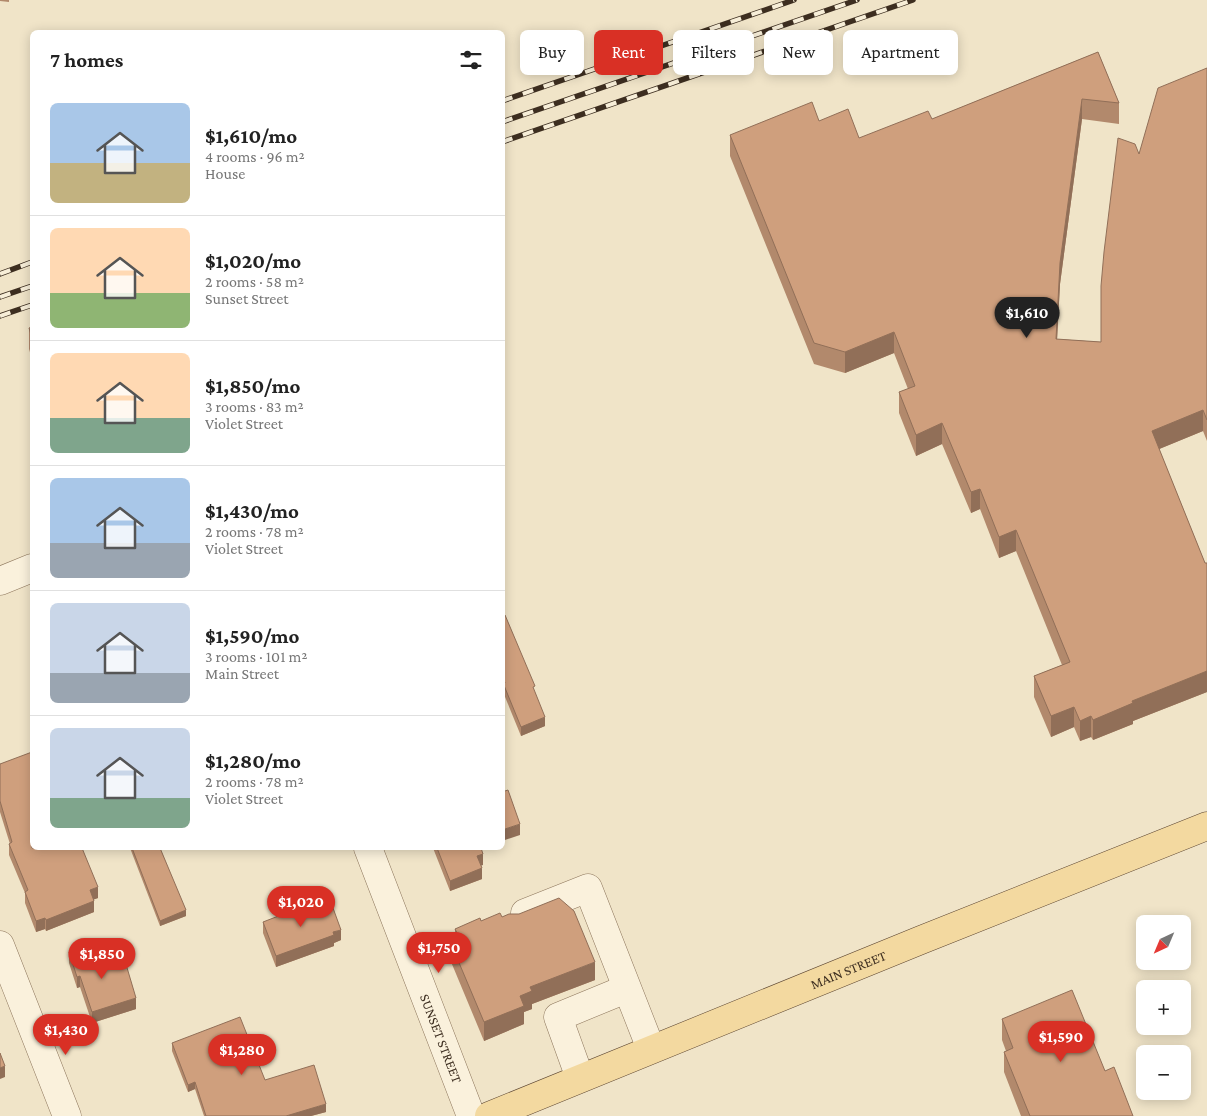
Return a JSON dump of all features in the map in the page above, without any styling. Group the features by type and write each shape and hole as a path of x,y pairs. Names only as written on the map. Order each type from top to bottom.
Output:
{"main road":[{"name":"MAIN STREET","path":"489,1116 1207,826"}],"street":[{"path":"0,581 30,569"},
{"name":"SUNSET STREET","path":"369,850 471,1116"},
{"path":"514,918 588,888 626,990 651,1049"},
{"path":"0,945 67,1116"},
{"path":"580,1078 558,1017 626,990"}],"building":[{"path":"1098,52 1119,103 1082,99 1060,263 1056,339 1101,342 1101,286 1118,138 1135,144 1139,154 1158,88 1207,68 1207,420 1203,410 1152,431 1205,563 1207,563 1207,671 1132,701 1133,703 1093,720 1091,716 1080,721 1074,707 1051,716 1034,676 1070,662 1016,530 999,537 980,489 971,492 942,423 916,435 899,392 915,386 894,332 845,352 814,343 730,135 812,102 819,121 848,109 859,138 928,111 932,119"},
{"path":"505,615 535,686 533,687 545,717 521,727 505,688"},
{"path":"30,753 30,850 83,850 98,887 90,890 94,901 46,920 45,918 36,921 25,892 28,890 9,844 12,842 0,801 0,764"},
{"path":"508,790 520,824 505,829 505,791"},
{"path":"133,850 161,850 186,910 160,921"},
{"path":"438,850 482,850 483,854 477,856 482,868 450,881"},
{"path":"559,898 574,911 595,962 530,987 532,991 520,996 524,1006 484,1022 449,939 458,935 455,929 480,918 481,921 500,913 502,917 509,914 519,914"},
{"path":"320,900 324,911 333,908 341,930 333,932 334,935 276,956 263,922"},
{"path":"92,945 100,969 125,961 136,998 92,1012 80,976 77,977 69,952"},
{"path":"1072,990 1105,1071 1114,1067 1133,1116 1030,1116 1004,1052 1013,1048 1002,1019"},
{"path":"240,1017 265,1080 314,1065 326,1104 286,1116 206,1116 195,1082 188,1085 172,1043"},
{"path":"0,1053 5,1066 0,1068"}],"railway":[{"path":"505,100 794,0"},
{"path":"505,121 857,0"},
{"path":"505,141 913,0"},
{"path":"0,274 30,263"},
{"path":"0,297 30,287"},
{"path":"0,316 30,306"}]}
